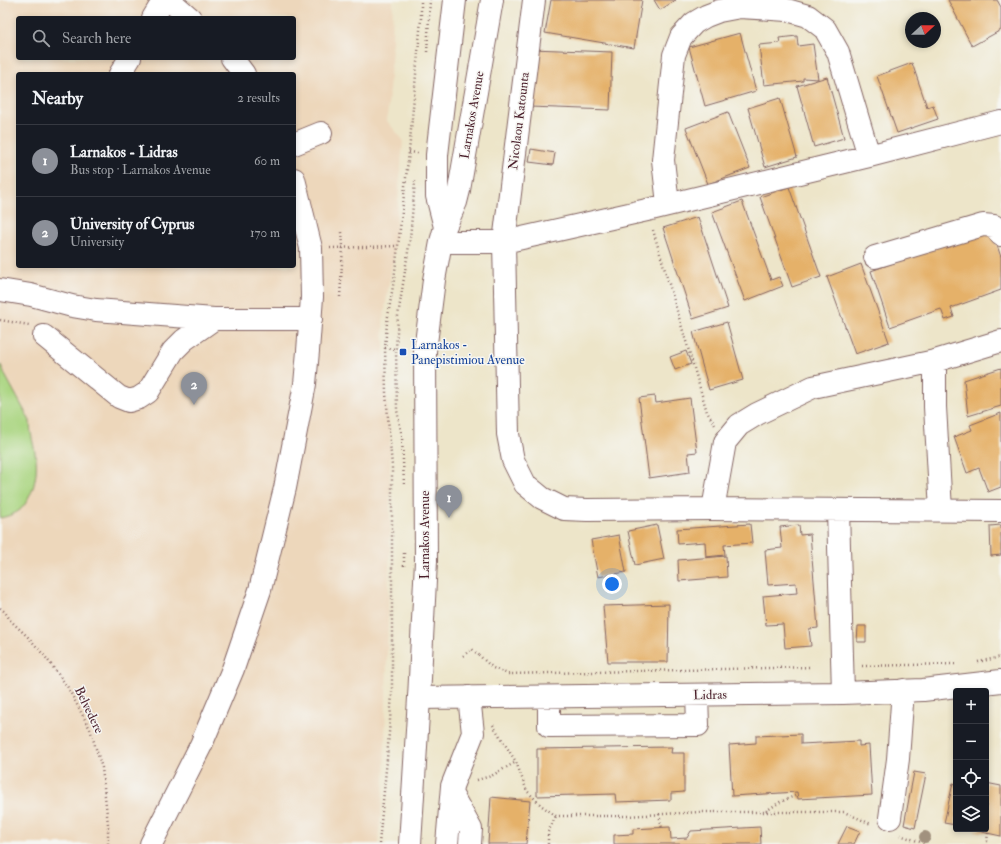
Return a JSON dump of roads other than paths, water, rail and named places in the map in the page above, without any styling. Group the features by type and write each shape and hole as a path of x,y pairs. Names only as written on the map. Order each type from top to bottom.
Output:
{"street":[{"path":"154,16 164,0"},
{"path":"169,0 188,16"},
{"name":"Larnakos Avenue","path":"443,235 437,196 437,155 455,0"},
{"name":"Larnakos Avenue","path":"410,844 420,698 426,561 425,351 434,280 443,235 459,190 492,0"},
{"name":"Nicolaou Katounta","path":"534,0 504,242 508,434 513,460 526,484 542,498 564,509 1001,511"},
{"path":"668,204 663,160 674,55 681,37 694,23 719,11 740,7 787,10 808,16 825,29 838,52 869,156"},
{"path":"121,72 129,60"},
{"path":"234,60 242,72"},
{"path":"443,235 504,242 647,210 1001,122"},
{"path":"296,143 321,133"},
{"path":"152,844 212,720 233,669 260,590 277,527 305,384 311,318 311,248 296,187"},
{"path":"874,257 983,225 994,226 1001,235"},
{"path":"0,290 31,295 72,306 96,310 214,319 311,318"},
{"path":"44,336 119,397 129,401 139,398 148,392 173,351 184,340 214,319"},
{"path":"712,509 725,442 738,425 757,414 813,387 935,361 1001,341"},
{"path":"935,361 941,510"},
{"path":"838,510 843,693"},
{"name":"Lidras","path":"420,698 843,693 923,690 1001,681"},
{"path":"888,826 898,759 903,690"},
{"path":"549,697 549,726 698,725 697,695"},
{"path":"447,844 452,791 473,733 474,698"},
{"path":"452,791 471,829 470,844"}],"place":[{"name":"Larnakos - Panepistimiou Avenue","path":"403,352"},
{"name":"University of Cyprus","path":"194,405"},
{"name":"Larnakos - Lidras","path":"449,518"}]}
